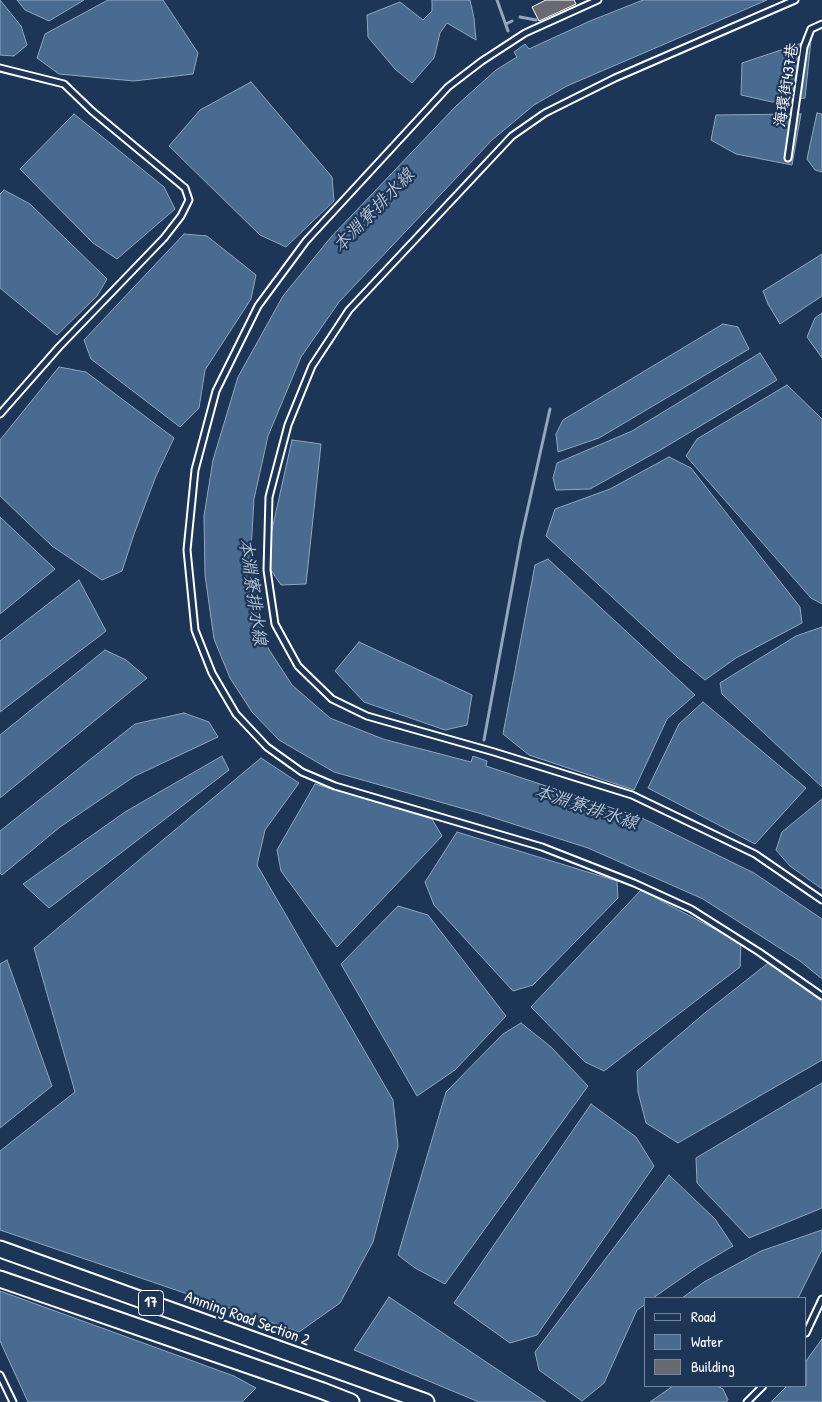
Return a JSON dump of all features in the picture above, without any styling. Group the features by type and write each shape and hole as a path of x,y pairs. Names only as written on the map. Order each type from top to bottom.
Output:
{"main road":[{"name":"Anming Road Section 2","path":"0,1249 426,1402"},
{"name":"17","path":"0,1279 288,1378 351,1402"}],"lane":[{"path":"598,0 525,33 448,87 306,241 258,306 216,391 195,470 187,550 195,630 212,673 236,714 267,746 302,772 335,786 542,847 634,883 691,909 759,952 822,996"},
{"path":"795,0 615,78 545,113 512,136 349,310 312,366 292,417 269,497 267,570 275,624 298,666 332,698 367,716 494,752 632,795 755,854 822,900"},
{"name":"海環街437巷","path":"788,158 804,47 811,29 822,24"},
{"path":"0,68 64,84 92,111 185,188 189,200 181,216 164,238 59,347 0,414"},
{"path":"807,1332 822,1300"},
{"path":"0,1375 13,1402"},
{"path":"747,1402 762,1387"}],"water":[{"path":"0,0 21,26 27,45 14,56 0,55"},
{"path":"17,0 84,0 49,21 25,10"},
{"path":"108,0 163,0 198,53 193,74 134,81 59,74 37,58 45,34"},
{"path":"432,0 470,0 476,40 447,23 440,33 434,58 412,83 395,69 368,37 367,15 400,2 423,20 432,11"},
{"name":"本淵寮排水線","path":"643,0 767,0 567,86 534,105 492,140 339,302 301,357 268,436 254,499 251,550 256,606 268,648 292,685 330,718 383,739 471,762 473,756 487,761 486,766 642,818 754,873 822,919 822,979 800,961 703,899 588,848 482,814 334,772 279,740 252,712 230,678 214,639 205,575 204,516 213,460 238,377 283,296 331,237 456,106 496,70 517,57 514,52 525,44 529,49 590,21"},
{"path":"811,40 805,98 772,102 741,95 742,63"},
{"path":"251,82 332,177 334,201 286,247 260,235 169,146 200,110"},
{"path":"817,113 822,114 822,172 815,170 807,159"},
{"path":"74,114 164,187 175,209 117,259 93,243 20,169"},
{"path":"801,114 792,165 736,154 711,140 716,115"},
{"path":"4,190 30,204 107,279 97,296 57,335 0,288 0,194"},
{"path":"184,234 207,236 256,275 251,299 205,370 199,408 180,427 91,359 84,340"},
{"path":"822,254 822,296 780,324 768,304 763,291"},
{"path":"822,313 822,358 807,337 815,318"},
{"path":"723,324 738,327 749,349 599,438 558,452 556,434 563,420"},
{"path":"760,353 777,380 662,449 590,489 556,490 553,478 557,463 632,431"},
{"path":"59,367 86,372 174,438 156,476 122,571 102,580 52,546 0,496 0,440"},
{"path":"787,385 822,419 822,604 811,598 686,456 697,439"},
{"path":"292,440 321,444 306,584 281,585 265,561"},
{"path":"669,457 691,468 800,607 802,623 736,658 705,680 677,657 546,536 555,509 610,489"},
{"path":"0,517 55,569 0,614"},
{"path":"548,559 695,695 667,719 634,790 529,755 503,734 535,565"},
{"path":"79,580 106,631 0,712 0,641"},
{"path":"822,627 822,787 722,694 720,683 796,636"},
{"path":"359,642 472,695 467,725 445,730 364,702 335,671"},
{"path":"105,650 126,660 147,678 0,798 0,735"},
{"path":"703,702 806,788 755,844 648,788 679,724"},
{"path":"184,713 209,722 218,737 135,776 60,827 2,875 0,873 0,831 135,724"},
{"path":"222,756 229,770 49,908 23,884 125,812"},
{"path":"261,758 299,783 265,830 257,865 393,1100 398,1146 373,1242 340,1303 299,1332 0,1230 0,1151 75,1092 34,948"},
{"path":"315,784 432,819 442,836 337,947 281,871 277,850"},
{"path":"822,799 822,889 790,866 776,850 782,832"},
{"path":"457,832 617,881 618,898 533,985 513,991 434,905 425,882"},
{"path":"641,890 741,943 740,967 604,1071 585,1062 531,1007"},
{"path":"398,906 428,915 506,1016 455,1070 417,1096 341,964"},
{"path":"7,960 52,1086 0,1128 0,964"},
{"path":"772,960 822,1002 822,1060 678,1143 646,1123 638,1092 637,1071 706,1012"},
{"path":"521,1023 551,1047 588,1086 445,1284 415,1268 398,1255 446,1092 503,1034"},
{"path":"822,1083 822,1208 749,1238 697,1183 696,1158"},
{"path":"591,1104 636,1137 654,1166 537,1335 510,1343 454,1303"},
{"path":"669,1175 715,1219 733,1246 699,1266 654,1297 644,1297 644,1305 637,1310 604,1383 582,1401 539,1370 535,1352"},
{"path":"822,1230 822,1250 798,1297 683,1297 704,1282 761,1251"},
{"path":"0,1291 234,1376 256,1388 242,1402 28,1402 0,1341"},
{"path":"389,1297 546,1402 479,1402 354,1350"},
{"path":"822,1339 822,1402 771,1402 786,1387 807,1387 807,1360"},
{"path":"672,1387 719,1387 723,1389 728,1400 726,1402 650,1402"}],"building":[{"path":"546,0 574,0 576,4 539,21 532,7"}],"waterway":[{"path":"497,0 508,31"},
{"path":"520,17 536,20"},
{"path":"506,24 512,21"},
{"path":"484,740 521,539 550,409"}]}
